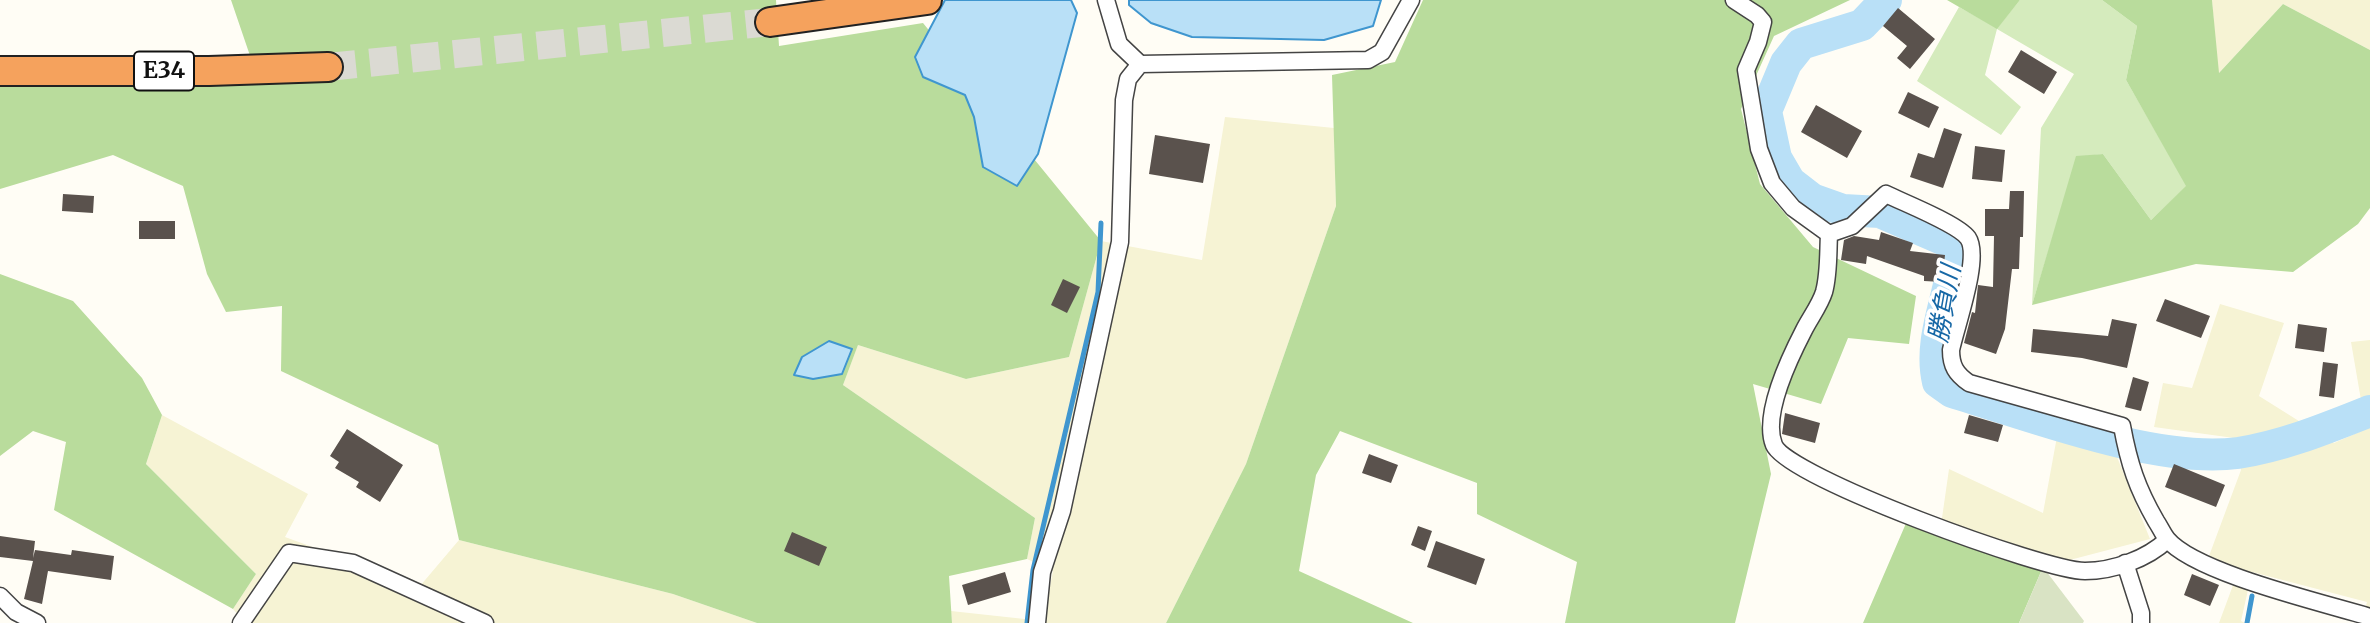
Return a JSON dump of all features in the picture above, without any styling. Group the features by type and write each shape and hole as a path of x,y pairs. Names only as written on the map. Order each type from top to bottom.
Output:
{"highway":[{"path":"770,22 926,0"},
{"name":"E34","path":"0,71 209,71 328,67"}],"street":[{"path":"1105,0 1119,44 1140,64 1368,60 1382,52 1411,0"},
{"path":"1734,0 1763,22 1746,70 1759,149 1772,183 1793,208 1829,234"},
{"path":"1037,623 1042,572 1062,511 1121,242 1124,100 1128,79 1140,64"},
{"path":"1829,234 1852,226 1862,219 1886,194 1953,227 1967,237 1973,251 1971,272 1951,350 1951,363 1958,375 1969,383 2122,426 2128,458 2140,493 2167,540 2203,564 2370,617"},
{"path":"1829,234 1824,292 1795,347 1774,404 1771,426 1774,447 1786,458 1864,498 2042,562 2084,571 2125,563 2157,550 2167,540"},
{"path":"240,623 289,554 353,563 485,623"},
{"path":"2125,563 2141,613 2141,623"},
{"path":"0,596 16,612 37,623"}],"shaded area":[{"path":"2212,0 2370,0 2370,50 2283,4 2218,74"},
{"path":"1225,117 1334,128 1336,206 1246,464 1166,623 952,623 951,611 1043,621 1053,571 1027,559 1035,518 843,385 858,345 966,379 1069,357 1101,241 1202,260"},
{"path":"2220,304 2284,323 2259,396 2334,443 2366,429 2351,342 2370,340 2370,623 2361,623 2367,602 2252,572 2241,621 2245,623 2219,623 2239,569 2209,556 2241,470 2234,438 2154,427 2163,383 2192,388"},
{"path":"162,415 308,494 285,537 420,586 459,540 673,594 757,623 245,623 233,609 256,574 146,464"},
{"path":"2058,431 2113,447 2150,539 2043,567 1940,532 1949,469 2043,513"}],"green space":[{"path":"231,0 776,0 779,46 923,23 1101,241 1069,357 966,379 858,345 843,385 1035,518 1027,559 949,576 952,623 757,623 673,594 459,540 438,445 281,371 282,306 226,312 207,274 183,186 113,155 0,189 0,86 260,85"},
{"path":"1423,0 1850,0 1774,36 1741,109 1760,184 1813,247 1916,296 1909,344 1848,338 1821,404 1753,384 1771,474 1735,623 1565,623 1577,562 1477,514 1477,483 1340,431 1316,475 1299,571 1413,623 1166,623 1246,464 1336,206 1332,75 1395,62"},
{"path":"1947,0 2020,0 1997,29"},
{"path":"2020,0 2102,0 2137,26 2126,80 2187,186 2151,220 2103,154 2077,157 2032,305 2041,128 2074,74 1997,29 1985,75 2021,107 2001,135 1917,81 1959,7 1997,28"},
{"path":"2102,0 2212,0 2219,73 2283,4 2370,50 2370,208 2358,224 2293,272 2196,264 2032,305 2076,156 2103,154 2151,220 2186,186 2126,80 2137,26"},
{"path":"0,274 73,301 142,378 162,415 146,464 256,574 233,609 54,510 66,442 33,431 0,456"},
{"path":"1907,521 2043,567 2019,623 1863,623"},
{"path":"2043,567 2084,621 2083,623 2019,623"}],"water":[{"path":"945,0 1071,0 1077,13 1038,154 1017,186 983,167 974,117 965,95 923,77 915,57"},
{"path":"1129,0 1381,0 1373,26 1324,40 1192,37 1151,23 1129,5"},
{"path":"829,341 852,349 842,374 813,379 794,375 802,357"}],"building":[{"path":"1898,8 1935,39 1910,69 1897,58 1907,46 1883,26"},
{"path":"2021,50 2057,72 2044,94 2008,72"},
{"path":"1908,92 1939,107 1929,128 1898,113"},
{"path":"1816,105 1862,131 1847,158 1801,132"},
{"path":"1944,128 1962,134 1943,188 1910,177 1918,153 1934,158"},
{"path":"1155,135 1210,144 1203,183 1149,174"},
{"path":"1975,146 2005,150 2002,182 1972,179"},
{"path":"2010,191 2024,191 2023,237 2020,237 2019,269 2012,269 2005,329 1996,354 1964,343 1972,312 1975,313 1978,285 1993,287 1994,236 1985,236 1985,209 2009,209"},
{"path":"63,194 94,196 93,213 62,211"},
{"path":"139,221 175,221 175,239 139,239"},
{"path":"1881,232 1913,243 1910,251 1945,255 1942,282 1924,281 1924,276 1867,256 1866,264 1841,260 1844,240 1854,236 1879,240"},
{"path":"1063,279 1080,287 1067,313 1051,305"},
{"path":"2165,299 2210,316 2201,338 2156,321"},
{"path":"2112,319 2137,324 2127,368 2082,358 2031,352 2033,329 2108,336"},
{"path":"2298,324 2327,328 2324,352 2295,348"},
{"path":"2323,362 2338,364 2334,398 2319,396"},
{"path":"2133,377 2149,382 2141,411 2125,407"},
{"path":"1785,413 1820,423 1815,443 1782,434"},
{"path":"1969,415 2003,425 1998,442 1964,433"},
{"path":"347,429 403,465 380,502 356,487 359,482 335,468 339,462 330,456"},
{"path":"1369,454 1398,465 1391,483 1362,473"},
{"path":"2174,464 2225,485 2216,507 2165,487"},
{"path":"1418,526 1432,531 1425,551 1411,545"},
{"path":"792,532 827,547 819,566 784,551"},
{"path":"0,536 35,541 33,558 35,550 71,555 72,550 114,556 111,580 48,571 42,604 24,599 33,561 0,557"},
{"path":"1436,541 1485,559 1476,585 1427,567"},
{"path":"1005,572 1011,592 968,605 962,585"},
{"path":"2192,574 2219,585 2210,606 2184,595"}],"waterway":[{"name":"勝負川","path":"1886,0 1862,25 1801,44 1786,63 1766,111 1776,158 1790,182 1812,199 1843,210 1880,212 1947,241 1955,254 1938,334 1938,382 1952,392 2094,436 2133,445 2205,455 2238,453 2272,446 2370,411"},
{"path":"1027,623 1033,570 1098,292 1101,223"},
{"path":"2247,623 2252,596"}],"tunnel":[{"path":"328,67 770,22"}]}
